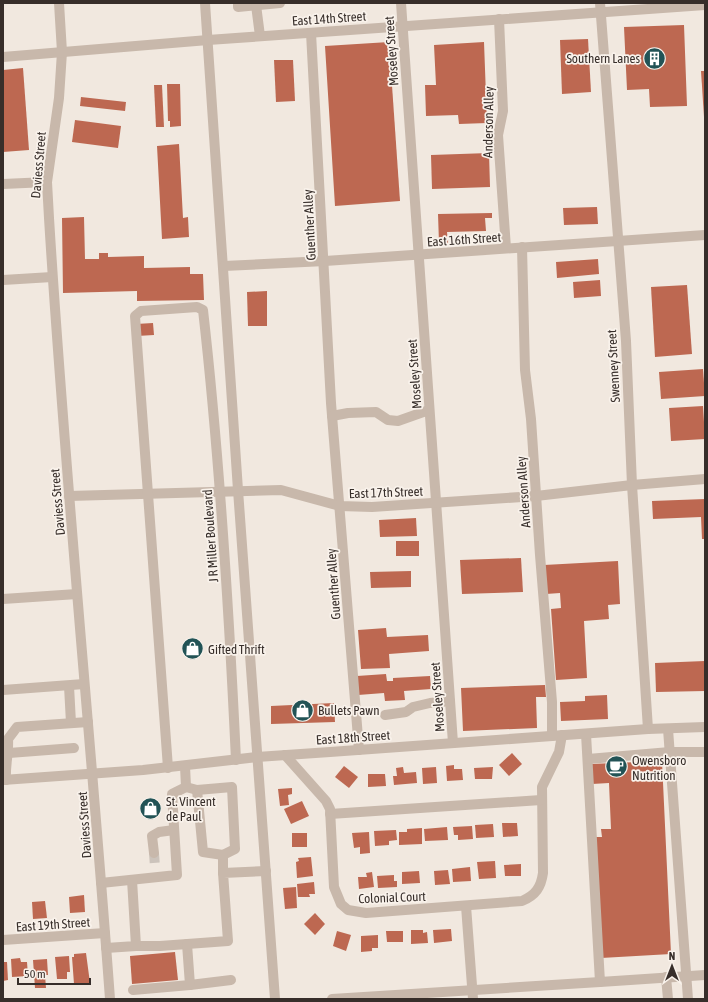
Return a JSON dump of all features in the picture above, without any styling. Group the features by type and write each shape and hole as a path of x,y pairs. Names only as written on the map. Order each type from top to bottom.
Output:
{"street":[{"name":"Daviess Street","path":"59,3 62,52 59,98 47,182 52,277 84,684 102,883 110,999"},
{"path":"205,3 224,266 247,624 276,999"},
{"path":"238,3 238,7 280,3"},
{"name":"Moseley Street","path":"401,3 454,743"},
{"path":"256,5 260,36"},
{"name":"East 14th Street","path":"3,56 499,19 600,8 705,5"},
{"name":"Swenney Street","path":"600,8 626,340 632,485 648,729"},
{"name":"Anderson Alley","path":"499,19 503,111 498,135 506,248"},
{"name":"Guenther Alley","path":"311,33 325,262 332,416 359,750"},
{"path":"3,184 47,182"},
{"name":"East 16th Street","path":"224,266 325,262 705,235"},
{"name":"Anderson Alley","path":"522,247 524,370 531,419 552,702 557,735"},
{"path":"3,280 52,277"},
{"name":"J R Miller Boulevard","path":"148,494 135,316 141,311 197,307 203,310 220,491 230,625 236,760"},
{"path":"332,416 348,413 376,412 388,420 398,421 429,410"},
{"name":"East 17th Street","path":"69,496 238,490 281,490 340,506 372,507 536,496 705,478"},
{"path":"148,494 168,768"},
{"path":"3,599 77,594"},
{"path":"230,625 247,624"},
{"path":"3,690 84,684"},
{"path":"69,686 71,723"},
{"path":"385,715 406,712 413,707 430,703 450,701"},
{"path":"4,780 5,766 9,753 8,739 17,728 88,722"},
{"name":"East 18th Street","path":"4,780 168,768 257,757 557,735 705,727"},
{"path":"668,729 688,999"},
{"path":"586,734 600,982"},
{"name":"Colonial Court","path":"285,755 326,801 330,814 334,887 336,896 341,904 348,910 366,913 466,906 522,901 537,892 543,873 542,786 559,752 557,735"},
{"path":"9,753 74,748"},
{"path":"588,759 670,752 705,752"},
{"path":"185,766 186,786"},
{"path":"102,883 132,880 156,872 177,875 172,794 186,786 197,790 232,787 235,849 223,856 202,852 197,790"},
{"path":"330,814 541,800"},
{"path":"154,853 152,836 159,832 174,830"},
{"path":"106,948 228,941 223,856"},
{"path":"223,873 266,871"},
{"path":"132,880 136,946"},
{"path":"466,906 472,995"},
{"name":"East 19th Street","path":"3,940 105,933"},
{"path":"187,944 190,985"},
{"path":"332,999 472,995 600,982 705,975"},
{"path":"666,977 668,999"},
{"path":"133,990 231,980"}],"building":[{"name":"Southern Lanes","path":"684,25 687,106 650,107 649,89 627,90 624,27"},
{"path":"588,39 591,92 562,94 560,40"},
{"path":"389,42 400,201 335,206 325,46"},
{"path":"484,42 487,123 459,124 458,115 426,116 425,85 436,85 434,45"},
{"path":"274,60 293,60 295,101 276,102"},
{"path":"23,68 29,150 3,152 3,70"},
{"path":"701,71 705,71 705,117 704,117"},
{"path":"167,84 180,84 181,126 170,127 170,121 168,121"},
{"path":"154,85 162,85 164,127 156,127"},
{"path":"81,97 126,102 125,111 80,106"},
{"path":"75,120 121,126 118,148 72,142"},
{"path":"179,144 183,218 188,217 189,237 162,239 157,146"},
{"path":"489,153 490,187 432,189 431,155"},
{"path":"597,207 598,224 564,225 563,208"},
{"path":"492,213 492,218 485,218 486,231 447,232 448,243 439,243 438,214"},
{"path":"84,217 85,259 99,259 99,253 108,253 108,257 144,256 144,268 190,267 190,274 203,274 204,300 137,301 137,291 63,293 62,218"},
{"path":"598,259 599,274 557,278 556,262"},
{"path":"600,280 601,296 574,298 573,282"},
{"path":"687,285 692,354 655,357 651,287"},
{"path":"267,291 267,326 248,326 247,292"},
{"path":"153,323 154,335 137,336 136,324"},
{"path":"703,369 705,396 661,399 659,372"},
{"path":"703,406 705,439 671,441 669,408"},
{"path":"705,499 705,539 702,539 701,517 653,519 652,501"},
{"path":"416,518 417,536 380,537 379,520"},
{"path":"396,541 419,541 419,556 396,556"},
{"path":"521,558 523,592 462,594 460,560"},
{"path":"618,561 620,604 608,605 609,619 584,621 587,678 556,680 551,609 561,608 560,593 546,594 544,565"},
{"path":"411,571 411,587 371,588 370,572"},
{"path":"386,628 387,637 428,635 429,651 389,654 390,668 361,669 358,630"},
{"path":"705,661 705,691 656,692 655,663"},
{"path":"386,674 387,681 393,681 393,678 430,676 431,689 404,691 405,700 385,701 384,693 358,695 357,676"},
{"path":"545,685 546,697 536,697 537,728 463,731 461,688"},
{"path":"607,695 608,719 561,721 560,702 585,701 585,696"},
{"path":"334,703 335,722 271,724 271,706"},
{"path":"512,753 522,764 509,776 499,765"},
{"path":"662,761 671,954 601,958 595,837 602,837 601,829 611,829 609,783 592,784 591,764"},
{"path":"454,765 454,769 462,769 463,780 447,781 446,766"},
{"path":"344,766 358,777 349,788 335,777"},
{"path":"403,767 404,773 416,772 417,783 394,785 393,776 397,776 396,768"},
{"path":"436,767 437,783 423,784 422,768"},
{"path":"493,767 492,779 475,779 474,768"},
{"path":"368,774 385,774 386,786 368,787"},
{"path":"292,788 292,794 288,795 289,805 280,806 278,789"},
{"path":"302,801 309,816 291,824 284,809"},
{"path":"502,823 517,823 518,836 503,837"},
{"path":"493,824 494,837 476,838 475,825"},
{"path":"472,826 473,839 458,840 458,835 454,835 453,827"},
{"path":"447,827 448,840 425,841 424,829"},
{"path":"422,828 422,844 399,845 399,832 407,832 407,829"},
{"path":"396,830 397,840 389,841 389,845 375,846 374,831"},
{"path":"369,832 370,853 360,854 360,847 354,848 352,833"},
{"path":"292,833 307,833 307,847 292,847"},
{"path":"311,857 313,876 297,878 296,862 299,861 298,858"},
{"path":"495,861 496,878 479,879 477,862"},
{"path":"521,864 521,876 505,876 504,865"},
{"path":"470,867 471,881 453,882 452,869"},
{"path":"448,870 450,884 435,885 434,871"},
{"path":"419,871 420,883 402,884 402,872"},
{"path":"372,872 374,887 359,889 358,877 367,877 366,873"},
{"path":"394,875 394,881 397,881 397,887 378,888 377,876"},
{"path":"314,882 315,894 309,894 310,897 298,897 297,884"},
{"path":"296,887 297,908 285,909 283,888"},
{"path":"84,895 85,912 70,913 69,897"},
{"path":"45,901 47,918 33,919 32,902"},
{"path":"315,913 325,924 315,935 304,924"},
{"path":"451,929 452,941 434,943 433,930"},
{"path":"411,930 423,930 423,933 427,932 428,943 411,944"},
{"path":"337,931 351,935 346,951 333,946"},
{"path":"386,931 403,931 403,942 387,942"},
{"path":"378,935 378,948 372,948 372,951 361,952 361,936"},
{"path":"175,952 178,980 132,984 130,956"},
{"path":"86,953 90,983 74,984 72,957 74,957 74,954"},
{"path":"69,956 70,972 67,972 67,979 57,979 55,957"},
{"path":"20,958 21,962 27,962 28,976 12,977 11,959"},
{"path":"47,959 48,975 45,975 46,988 35,988 33,960"},
{"path":"3,962 7,962 8,980 3,981"}],"tunnel":[{"path":"154,853 155,867"}],"place":[{"name":"Southern Lanes","path":"655,58"},
{"name":"Gifted Thrift","path":"193,649"},
{"name":"Bullets Pawn","path":"303,710"},
{"name":"Owensboro Nutrition","path":"616,767"},
{"name":"St. Vincent de Paul","path":"150,808"}]}
